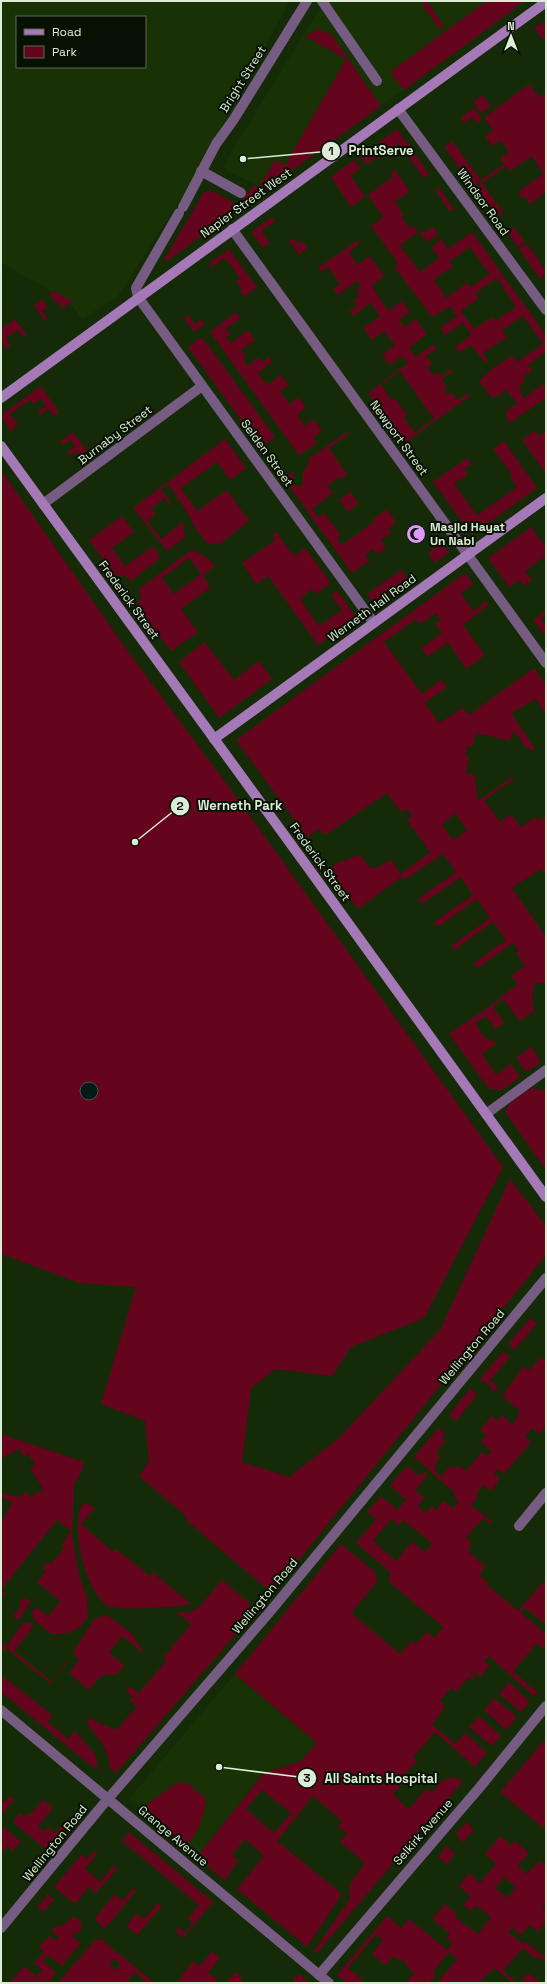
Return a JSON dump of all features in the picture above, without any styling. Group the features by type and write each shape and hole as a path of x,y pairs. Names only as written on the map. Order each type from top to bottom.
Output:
{"street":[{"name":"Bright Street","path":"138,298 136,288 181,210 201,171 307,1"},
{"path":"322,1 377,81"},
{"name":"Napier Street West","path":"1,398 546,2"},
{"name":"Windsor Road","path":"398,109 546,310"},
{"path":"201,171 241,193"},
{"name":"Newport Street","path":"232,229 546,663"},
{"name":"Selden Street","path":"138,298 374,623"},
{"name":"Burnaby Street","path":"43,504 202,386"},
{"name":"Frederick Street","path":"1,446 546,1197"},
{"name":"Werneth Hall Road","path":"214,739 546,498"},
{"path":"486,1114 544,1075"},
{"name":"Wellington Road","path":"3,1921 268,1614 546,1278"},
{"path":"519,1526 546,1493"},
{"name":"Selkirk Avenue","path":"319,1975 480,1787 546,1706"},
{"name":"Grange Avenue","path":"1,1710 329,1983"}],"shaded area":[{"path":"1,1 290,1 188,187 118,296 82,319 69,302 1,262"},
{"path":"324,1 527,1 265,189 227,171 223,166"},
{"path":"235,1674 317,1743 301,1761 264,1773 197,1857 130,1798"}],"green space":[{"path":"420,1 427,1 444,27 440,30"},
{"path":"487,1 525,1 404,90 390,72"},
{"path":"546,20 544,24 546,27 544,32 546,37 543,40 534,28"},
{"path":"318,29 331,34 381,106 167,261 164,260 204,192 213,191 238,205 254,185 263,189 260,185 275,160 285,165 346,59 305,36"},
{"path":"529,84 539,97 546,92 546,192 530,204 525,197 522,198 518,192 543,174 532,156 510,171 506,166 482,183 481,181 473,186 444,147 452,141 481,180 504,164 500,158 509,152 501,140 492,146 485,136 493,130 484,118"},
{"path":"482,95 491,106 481,113 473,102"},
{"path":"474,108 482,119 477,123 472,117 464,123 460,118"},
{"path":"397,129 429,174 424,178 399,144 366,165 360,156"},
{"path":"354,160 361,168 351,176 365,197 351,207 331,177"},
{"path":"395,170 410,191 395,202 403,214 401,216 410,228 414,226 418,232 400,245 420,272 439,258 431,247 441,240 437,235 427,242 419,231 426,232 433,227 448,249 472,232 546,335 546,352 528,365 532,370 523,377 525,381 519,386 522,390 520,392 524,398 543,384 546,389 546,398 510,423 507,419 506,411 517,403 506,390 496,397 491,397 479,381 493,368 512,356 517,362 543,344 523,316 502,330 507,337 483,353 488,361 485,363 471,345 459,353 455,347 471,335 463,323 445,335 440,328 457,316 450,306 432,317 395,268 397,262 371,226 383,217 368,195 393,177 390,173","holes":["470,247 489,274 471,287 467,283 446,298 434,279 453,267 449,262","497,278 516,307 495,321 492,317 474,329 461,311 479,298 475,293"]},
{"path":"482,183 503,212 496,217 475,188"},
{"path":"439,188 454,209 450,212 435,190"},
{"path":"272,217 275,221 261,231 270,243 263,248 251,232"},
{"path":"514,227 525,242 518,247 507,232"},
{"path":"293,238 298,244 302,241 308,248 299,255 289,241"},
{"path":"358,240 360,243 349,252 357,265 370,256 384,276 372,286 388,311 402,301 410,312 399,320 405,327 416,319 427,334 409,348 416,357 434,344 436,349 426,356 432,364 427,367 433,375 438,372 441,377 451,369 453,371 442,379 447,387 444,389 448,395 452,393 458,400 469,393 471,395 405,443 368,393 408,363 402,356 390,365 382,355 395,345 384,331 372,340 363,328 380,316 371,303 353,316 349,311 357,305 354,300 360,296 356,290 361,287 357,281 338,295 333,289 340,284 328,267 321,272 318,268","holes":["400,371 434,419 415,433 404,418 407,415 395,398 392,400 381,385"]},
{"path":"527,244 546,271 546,274 540,279 519,249"},
{"path":"229,249 257,287 244,297 240,291 242,289 236,281 240,278 225,258 212,267 209,263"},
{"path":"54,291 72,301 63,308 49,295"},
{"path":"42,299 48,307 42,311 48,319 45,321 34,306"},
{"path":"236,312 240,318 226,329 230,334 226,337 231,343 248,330 255,340 241,350 246,357 243,359 247,366 259,357 262,362 269,357 272,362 258,373 267,385 281,375 289,385 280,391 289,404 299,397 306,407 297,415 305,426 314,419 322,431 313,438 317,443 301,454 298,454 210,332"},
{"path":"188,315 195,324 201,319 205,324 194,332 184,318"},
{"path":"15,319 27,335 23,337 17,330 6,338 11,346 7,349 1,341 1,329"},
{"path":"202,337 275,437 261,448 188,347"},
{"path":"41,386 59,412 54,416 49,409 40,415 38,411 46,406 41,399 33,404 30,400 10,414 18,425 10,431 1,415"},
{"path":"535,430 539,436 546,431 546,474 522,440"},
{"path":"73,432 89,454 83,459 77,451 70,456 67,452 75,447 70,440 62,445 60,442"},
{"path":"347,432 349,434 329,448 347,475 341,479 339,477 327,486 333,493 312,509 318,517 324,513 341,535 337,538 342,545 373,522 372,520 387,509 396,522 388,529 391,533 382,539 380,538 386,548 377,554 373,549 365,555 369,561 352,573 284,479 294,471 293,486 302,486 303,472 309,463 309,458"},
{"path":"225,439 246,468 230,480 217,462 181,488 197,511 227,490 249,521 220,544 208,544 195,528 190,517 168,484 161,489 171,502 169,504 164,498 151,509 155,515 147,521 161,539 183,522 185,537 167,551 133,508"},
{"path":"504,441 537,488 472,535 433,482 467,458 472,464 464,469 468,474 454,484 477,515 517,487 510,477 512,475 493,449"},
{"path":"1,470 129,653 226,783 503,1167 424,1318 351,1347 332,1376 275,1369 251,1388 242,1462 289,1477 338,1439 440,1330 510,1179 546,1226 546,1255 272,1593 188,1522 184,1514 139,1476 149,1461 145,1421 101,1404 136,1287 80,1283 1,1254"},
{"path":"350,492 359,503 348,512 339,500"},
{"path":"122,516 134,532 112,548 125,566 152,547 157,551 159,559 131,581 125,576 115,576 89,540"},
{"path":"531,527 546,547 546,559 544,557 525,571 532,580 524,586 519,580 509,587 488,558"},
{"path":"276,532 294,556 305,548 331,583 316,594 312,589 300,599 319,626 342,610 331,595 337,591 357,618 318,645 268,576 256,584 242,563 275,540 272,535"},
{"path":"442,542 449,552 435,563 428,553"},
{"path":"190,551 201,554 215,566 203,575 210,588 181,609 198,632 171,651 137,606 141,597 139,589","holes":["189,558 201,574 174,594 162,578"]},
{"path":"401,570 409,580 375,605 367,594"},
{"path":"465,573 473,584 461,594 473,611 486,601 488,605 463,625 485,655 466,669 448,642 428,657 421,648 442,633 435,624 441,620 436,613 420,624 416,619 384,642 422,694 441,680 447,687 425,703 439,723 463,708 469,715 534,668 546,685 546,711 544,712 536,699 511,713 535,749 534,751 524,746 517,734 512,732 510,741 476,733 472,747 467,746 465,756 469,757 466,773 476,775 475,781 478,801 512,777 514,779 484,800 500,822 511,814 521,827 535,817 538,821 546,816 546,876 541,869 512,888 546,937 546,984 534,983 532,1000 534,1011 520,1021 503,999 493,1007 504,1023 495,1029 486,1016 475,1023 484,1037 497,1043 482,1054 496,1075 511,1064 520,1077 502,1090 489,1089 449,1034 500,999 499,998 518,984 511,976 525,966 516,953 519,951 513,943 478,968 474,963 506,940 493,922 454,950 451,946 490,918 477,899 438,927 434,922 473,895 461,877 422,904 418,899 456,872 443,854 404,880 401,877 358,909 329,868 342,861 360,855 370,868 378,867 391,860 401,874 430,852 407,820 412,816 407,809 401,812 387,793 325,835 319,829 307,837 236,740","holes":["455,813 467,830 453,840 442,825"]},
{"path":"546,611 546,616 541,619 546,626 545,636 533,620"},
{"path":"204,642 234,680 259,661 272,679 219,718 179,662"},
{"path":"531,1047 541,1062 526,1072 516,1058"},
{"path":"531,1088 546,1091 546,1170 505,1112 510,1103"},
{"path":"530,1318 537,1324 514,1350 508,1344"},
{"path":"503,1351 510,1357 490,1381 498,1387 493,1393 492,1388 480,1379"},
{"path":"541,1357 546,1362 546,1427 540,1434 532,1428 525,1437 531,1442 504,1474 498,1469 494,1474 500,1479 491,1491 483,1485 476,1494 478,1496 471,1505 492,1522 490,1524 483,1518 466,1537 472,1543 469,1547 469,1552 485,1567 479,1575 489,1583 487,1585 518,1611 546,1579 546,1625 525,1608 521,1613 546,1634 546,1645 543,1648 537,1643 513,1671 538,1693 535,1697 489,1656 484,1661 490,1666 480,1677 473,1671 471,1674 475,1677 472,1680 469,1677 456,1692 451,1688 440,1701 445,1706 443,1708 444,1709 432,1724 455,1744 465,1733 487,1753 475,1767 435,1732 413,1757 417,1761 399,1781 402,1784 393,1795 409,1809 427,1788 431,1793 442,1781 453,1777 463,1781 317,1953 314,1951 349,1900 350,1883 365,1863 340,1842 347,1834 338,1826 342,1821 313,1796 277,1841 342,1894 307,1947 237,1889 264,1856 245,1839 232,1855 238,1860 225,1881 197,1857 264,1773 301,1761 317,1743 235,1674 341,1544 376,1573 377,1582 351,1613 400,1654 412,1641 416,1644 427,1632 434,1638 443,1627 389,1582 390,1572 356,1543 376,1519 367,1512 381,1496 397,1510 406,1500 390,1485 407,1466 418,1475 420,1473 423,1475 425,1472 428,1474 415,1490 424,1498 418,1506 426,1513 432,1506 436,1510 443,1501 453,1508 459,1501 453,1496 455,1493 414,1457 438,1428 445,1433 442,1437 446,1440 438,1449 439,1450 436,1454 440,1458 434,1466 437,1468 435,1471 441,1476 450,1466 454,1469 458,1465 466,1471 481,1453 478,1449 487,1456 491,1451 481,1442 486,1435 480,1430 492,1416 498,1421 502,1415 513,1425 520,1411 502,1396 523,1367 530,1370","holes":["391,1519 399,1525 403,1520 432,1543 425,1552 412,1542 396,1561 373,1541","262,1790 291,1813 274,1833 246,1809"]},
{"path":"470,1388 477,1395 456,1421 449,1415"},
{"path":"1,1434 84,1462 82,1470 74,1485 72,1535 79,1575 87,1598 88,1617 72,1632 64,1634 51,1634 33,1619 32,1612 36,1607 48,1616 60,1601 37,1582 46,1572 42,1568 48,1562 51,1564 64,1548 61,1545 71,1531 57,1520 1,1590 1,1523 12,1502 1,1497 1,1493 19,1497 27,1492 30,1497 43,1489 30,1468 35,1465 28,1454 24,1457 19,1449 1,1459"},
{"path":"85,1503 94,1507 94,1509 81,1524 113,1552 116,1549 150,1576 152,1572 191,1604 162,1607 123,1608 108,1606 101,1600 89,1580 81,1555 79,1543 78,1518 82,1504"},
{"path":"222,1580 249,1603 253,1614 116,1773 110,1769 105,1750 87,1724 89,1718 116,1730 137,1707 130,1700 133,1697 126,1691 130,1686 139,1693 166,1661 163,1658 191,1624 175,1611 187,1613 199,1607"},
{"path":"1,1590 5,1594 1,1599"},
{"path":"24,1597 31,1602 18,1620 13,1616 21,1606 18,1604"},
{"path":"107,1615 132,1634 145,1655 122,1636 109,1653 124,1665 118,1673 99,1677 89,1690 69,1673 79,1659 73,1653 94,1619"},
{"path":"23,1623 30,1623 34,1626 14,1651 51,1681 67,1661 68,1662 50,1683 6,1648 1,1654 1,1640 6,1647"},
{"path":"1,1675 52,1715 48,1722 68,1739 75,1731 95,1754 98,1767 94,1768 1,1692"},
{"path":"509,1682 530,1702 521,1712 499,1694"},
{"path":"494,1698 517,1717 506,1730 484,1710"},
{"path":"479,1716 501,1736 492,1746 469,1727"},
{"path":"546,1738 546,1830 501,1793"},
{"path":"187,1783 206,1799 200,1825 193,1838 184,1846 144,1813 146,1805 175,1784"},
{"path":"10,1796 14,1800 3,1813 1,1812 1,1799 5,1802"},
{"path":"43,1800 53,1808 38,1826 44,1831 48,1828 55,1833 67,1819 71,1824 48,1851 13,1822 20,1813 25,1817 29,1813 31,1814"},
{"path":"466,1822 474,1829 463,1843 456,1834"},
{"path":"1,1825 21,1842 13,1851 7,1846 1,1854"},
{"path":"129,1832 213,1902 183,1938 175,1930 178,1927 185,1933 193,1923 188,1919 199,1905 122,1841"},
{"path":"500,1836 511,1845 515,1841 529,1853 518,1866 527,1874 539,1861 546,1866 546,1903 542,1907 546,1910 546,1923 538,1932 530,1925 521,1935 512,1928 508,1932 523,1944 526,1942 543,1956 546,1952 546,1963 538,1956 536,1959 523,1948 503,1971 517,1983 513,1983 494,1968 481,1981 482,1983 437,1983 457,1959 449,1952 433,1972 436,1975 429,1983 423,1980 421,1983 406,1983 414,1973 403,1960 401,1961 394,1956 385,1965 372,1954 383,1940 376,1934 348,1968 365,1983 347,1983 337,1975 387,1916 401,1928 409,1919 447,1950 452,1943 446,1938 450,1934 432,1919 445,1904 456,1913 456,1918 478,1934 491,1917 476,1905 471,1911 463,1905 471,1896 459,1886 469,1873 480,1883 496,1864 485,1854","holes":["504,1877 516,1887 507,1898 495,1888"]},
{"path":"446,1846 455,1854 447,1864 438,1857"},
{"path":"94,1851 97,1854 85,1869 100,1882 113,1866 117,1869 96,1893 89,1887 76,1903 71,1901 54,1887 82,1854 87,1859"},
{"path":"133,1888 136,1891 105,1929 94,1919 115,1894 123,1901"},
{"path":"48,1894 54,1900 44,1912 37,1907"},
{"path":"158,1903 162,1906 137,1935 126,1926 137,1913 144,1919"},
{"path":"74,1916 82,1923 80,1927 82,1929 78,1934 75,1931 72,1936 81,1943 62,1966 48,1955 43,1961 56,1973 48,1983 10,1983 24,1966 37,1977 42,1970 34,1963 44,1952 39,1947 49,1936 55,1941 58,1937 52,1931 58,1924 61,1927"},
{"path":"101,1939 154,1983 147,1983 135,1972 126,1983 101,1983 99,1981 97,1983 58,1983 95,1940","holes":["115,1959 121,1964 115,1970 109,1965"]},
{"path":"212,1951 220,1958 208,1973 220,1983 176,1983 193,1961 200,1966"},
{"path":"236,1972 243,1979 239,1983 226,1983"},
{"path":"528,1973 539,1981 537,1983 520,1983"},
{"path":"299,1974 309,1983 291,1983"}],"water":[{"path":"85,1082 93,1082 98,1087 96,1098 93,1100 85,1100 80,1095 80,1087"}],"place":[{"name":"PrintServe","path":"243,159"},
{"name":"Masjid Hayat Un Nabi","path":"416,534"},
{"name":"Werneth Park","path":"135,842"},
{"name":"All Saints Hospital","path":"219,1767"}]}
